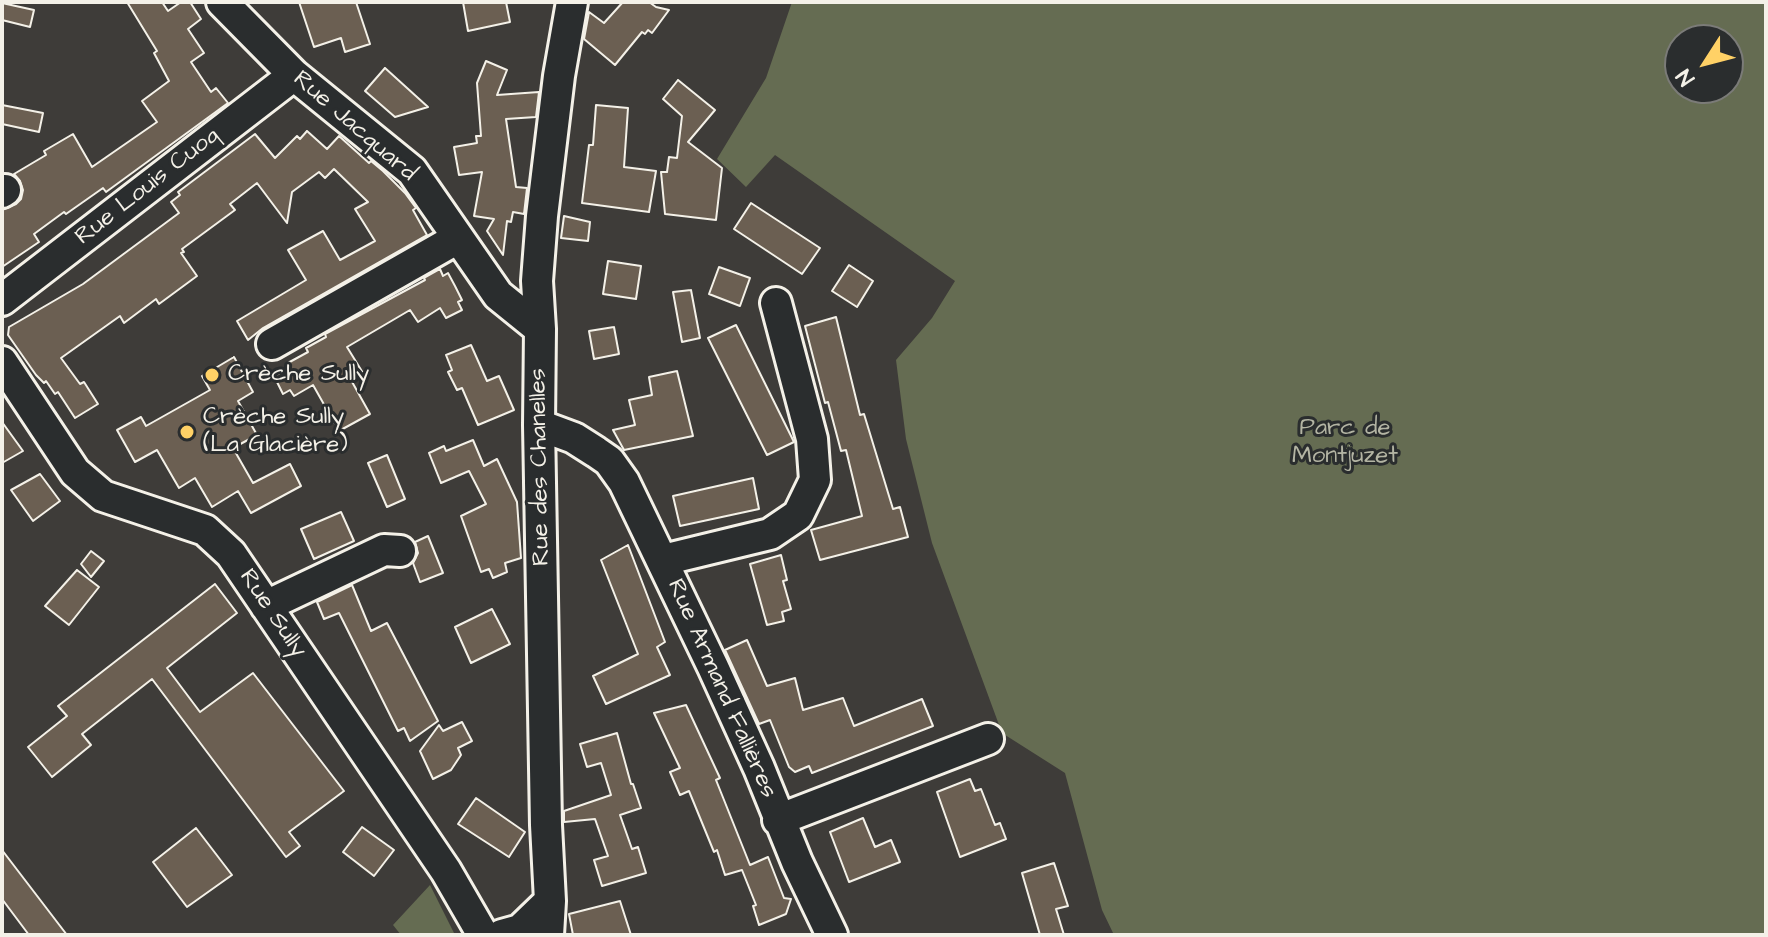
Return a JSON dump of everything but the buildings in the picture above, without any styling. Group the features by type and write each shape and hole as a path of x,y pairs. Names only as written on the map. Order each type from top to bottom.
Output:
{"street":[{"name":"Rue Jacquard","path":"222,2 294,75 412,171 498,295 540,329"},
{"name":"Rue des Chanelles","path":"548,935 550,901 546,825 537,281 559,76 572,2"},
{"name":"Rue Louis Cuoq","path":"2,300 294,75"},
{"path":"272,344 458,238"},
{"name":"Rue Armand Fallières","path":"663,560 770,534 798,515 815,480 812,439 776,303"},
{"name":"Rue Sully","path":"2,362 75,472 103,496 205,530 231,554 490,932"},
{"name":"Rue Armand Fallières","path":"539,425 574,438 609,461 624,482 759,768 778,820 832,935"},
{"path":"266,606 384,550 400,551"},
{"name":"Rue Armand Fallières","path":"778,820 988,739"},
{"path":"490,932 520,930 550,901"}],"green space":[{"name":"Parc de Montjuzet","path":"792,2 1766,2 1766,935 1114,935 1102,910 1065,773 1002,733 932,543 906,439 896,360 932,318 955,281 775,155 746,187 717,159 766,78"},
{"path":"430,885 455,935 401,935 393,925"}],"place":[{"name":"Crèche Sully","path":"212,375"},
{"name":"Crèche Sully (La Glacière)","path":"187,432"}]}
